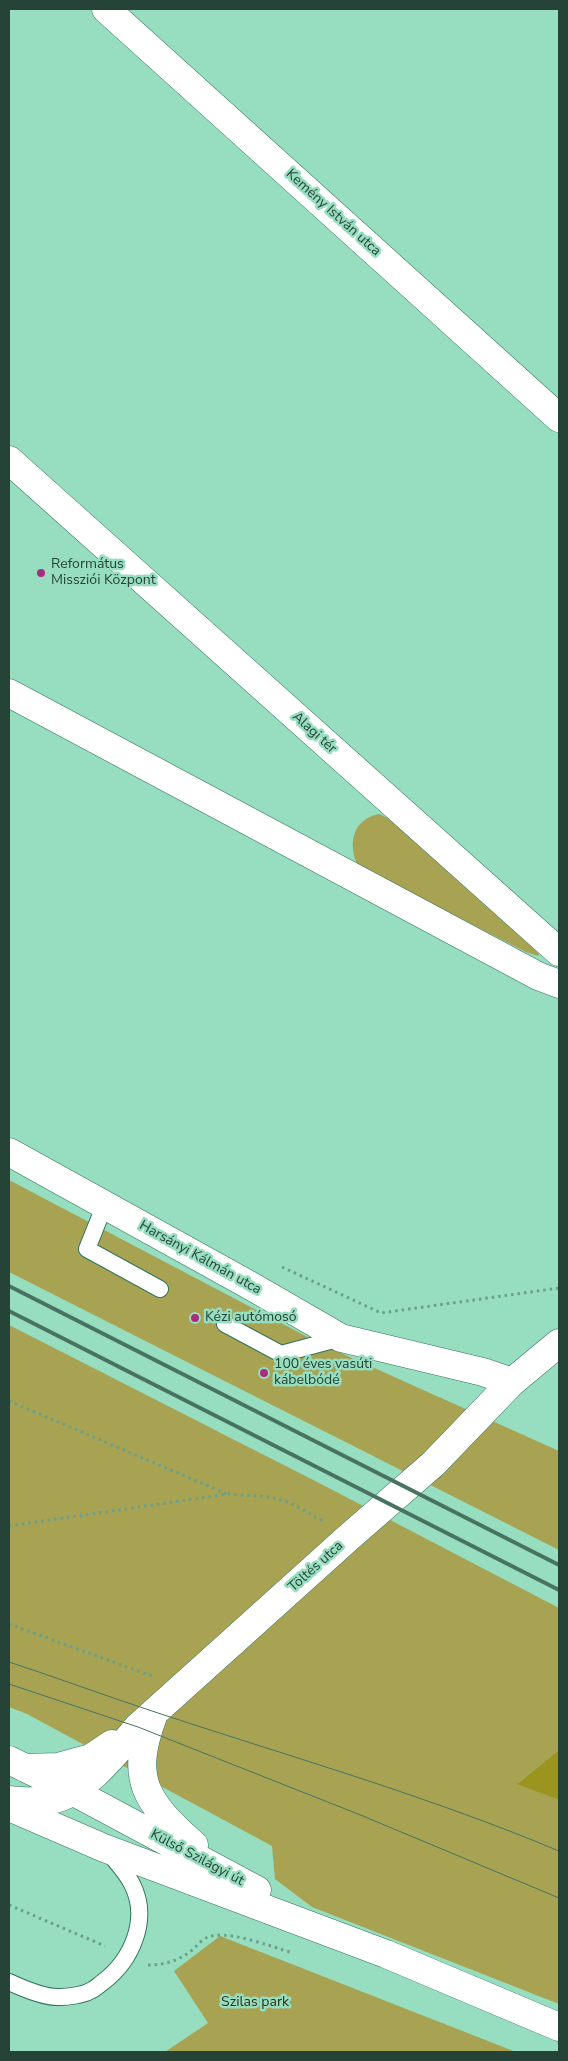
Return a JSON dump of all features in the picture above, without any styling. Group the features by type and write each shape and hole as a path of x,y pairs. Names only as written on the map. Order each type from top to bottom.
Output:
{"street":[{"name":"Kemény István utca","path":"106,9 559,418"},
{"name":"Alagi tér","path":"9,460 559,952"},
{"path":"9,692 529,971 559,984"},
{"name":"Harsányi Kálmán utca","path":"9,1152 105,1204 341,1338 483,1372 512,1382"},
{"name":"Töltés utca","path":"74,1792 115,1754 146,1719 433,1464 512,1382 559,1344"},
{"path":"16,1764 58,1767 91,1758 146,1719"},
{"path":"146,1719 147,1731 141,1772 144,1786 170,1824 227,1874"},
{"name":"Külső Szilágyi út","path":"16,1764 74,1792 227,1874 386,1954"},
{"path":"9,1800 54,1800 74,1792"},
{"name":"Külső Szilágyi út","path":"9,1807 104,1848 386,1954 559,2027"}],"lane":[{"path":"105,1204 87,1249 160,1289"},
{"path":"224,1324 281,1354 341,1338"},
{"path":"9,1982 58,1998 90,1991 113,1974 127,1956 135,1941 139,1924 139,1908 133,1885 121,1867 104,1848"}],"path":[{"path":"276,1265 381,1313 559,1288"},
{"path":"9,1401 228,1494"},
{"path":"9,1526 228,1494 269,1497 289,1502 330,1525"},
{"path":"9,1624 159,1679"},
{"path":"9,1905 145,1965 161,1965 189,1952 206,1938 219,1935 233,1936 296,1954"}],"green space":[{"path":"379,814 388,818 447,866 504,917 539,954 538,956 526,952 358,866 353,849 355,834 363,821"},
{"path":"9,1180 321,1344 559,1451 559,1550 9,1272"},
{"path":"9,1325 559,1608 559,1750 518,1783 559,1800 559,2004 312,1907 275,1879 272,1846 27,1714 9,1707"},
{"name":"Szilas park","path":"220,1936 516,2052 165,2052 208,2023 174,1971"}],"shaded area":[{"path":"559,1750 559,1800 517,1784"}],"tram line":[{"path":"9,1662 460,1812 559,1851"},
{"path":"9,1684 138,1727 363,1816 559,1898"}],"railway":[{"path":"9,1286 559,1565"},
{"path":"9,1311 559,1590"}],"place":[{"name":"Református Missziói Központ","path":"41,573"},
{"name":"Kézi autómosó","path":"195,1318"},
{"name":"100 éves vasúti kábelbódé","path":"264,1373"}]}
